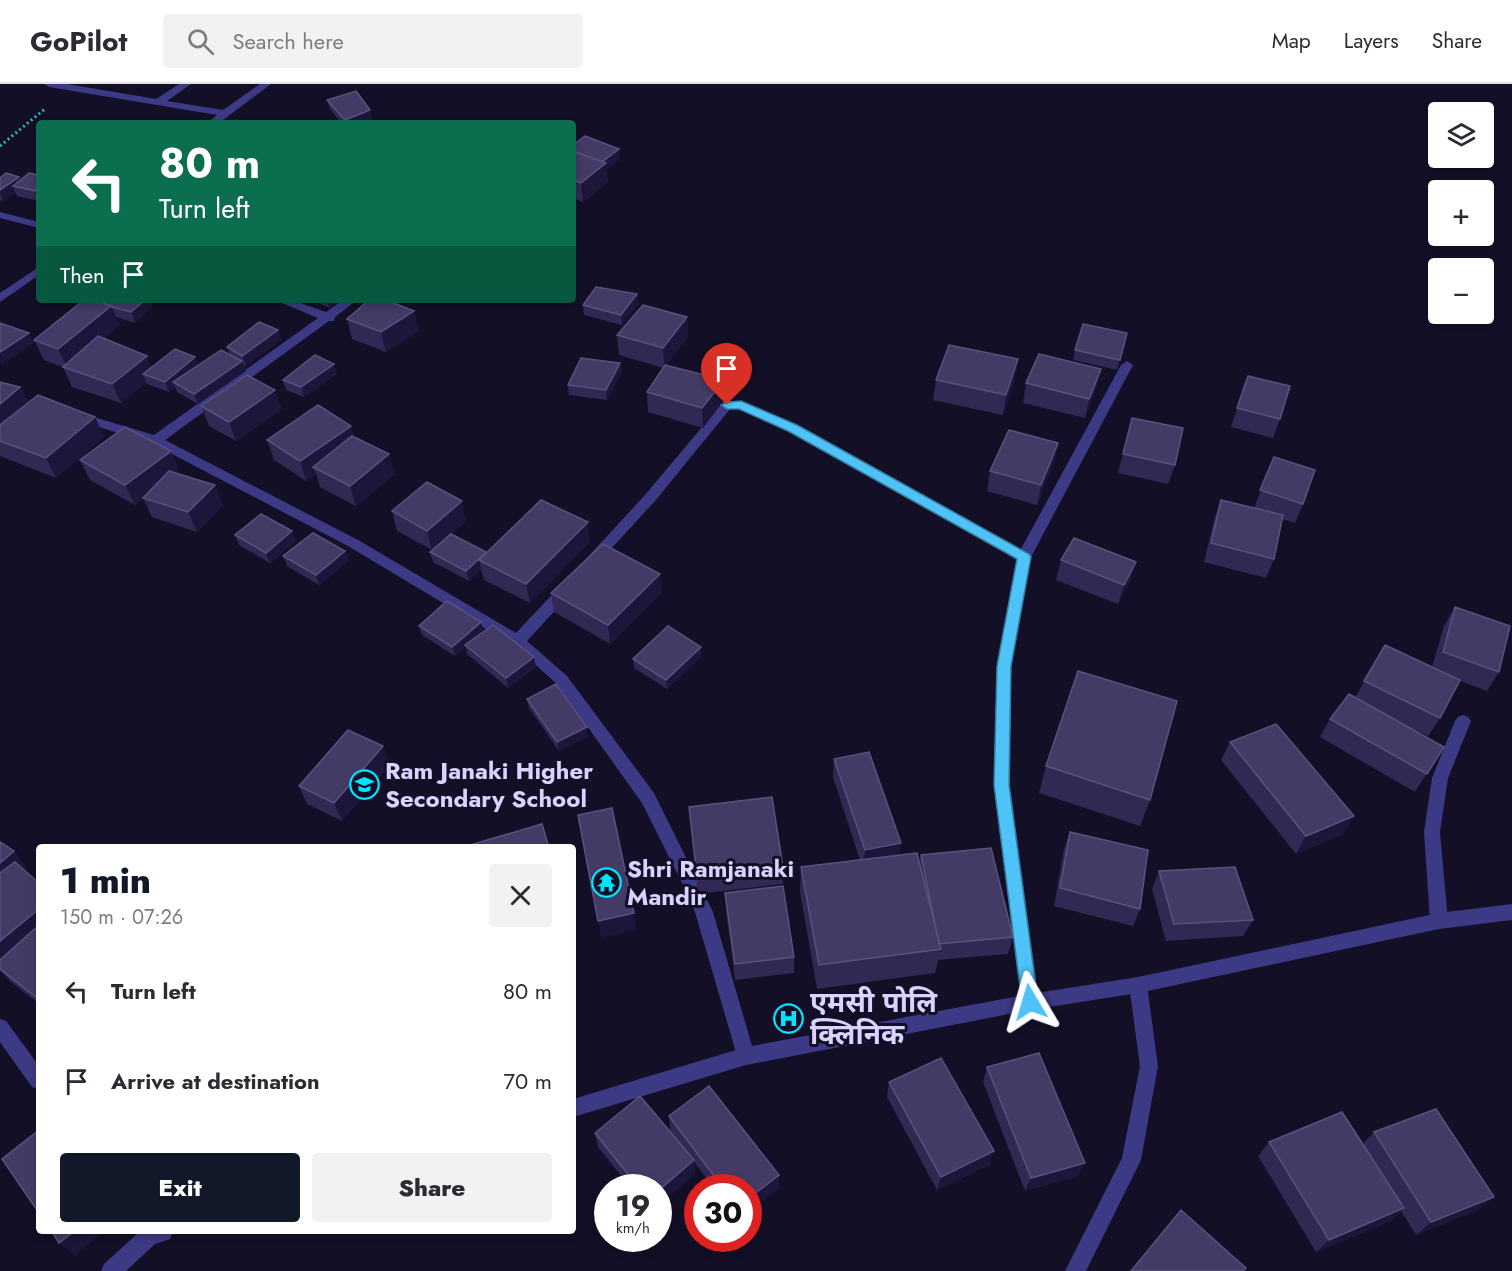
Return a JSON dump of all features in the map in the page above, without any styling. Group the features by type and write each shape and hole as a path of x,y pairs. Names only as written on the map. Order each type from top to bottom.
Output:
{"street":[{"path":"49,84 223,113"},
{"path":"157,102 186,84"},
{"path":"215,120 266,84"},
{"path":"0,215 36,224"},
{"path":"0,298 36,272"},
{"path":"289,303 330,318"},
{"path":"156,440 330,318 348,303"},
{"path":"1030,1002 1002,785 1004,666 1024,557 1127,364"},
{"path":"518,641 650,498 727,405 741,405 793,428 1024,557"},
{"path":"67,412 156,440 354,543 518,641 562,680 648,798 704,912 746,1056"},
{"path":"1439,921 1432,832 1440,778 1463,721"},
{"path":"576,1107 746,1056 1030,1002 1138,985 1439,921 1512,912"},
{"path":"1075,1271 1131,1160 1149,1066 1138,985"},
{"path":"0,1027 36,1078"},
{"path":"111,1271 152,1234"}],"path":[{"path":"0,146 68,88"}],"building":[{"path":"356,91 370,110 345,120 327,100"},
{"path":"585,136 619,149 602,162 576,152 576,143"},
{"path":"576,152 606,163 581,183 576,181"},
{"path":"6,173 19,177 0,190 0,178"},
{"path":"29,173 36,174 36,191 13,186"},
{"path":"596,287 637,294 621,315 583,305"},
{"path":"80,303 104,303 111,306 58,349 34,340"},
{"path":"104,303 142,303 131,312"},
{"path":"366,303 394,303 414,311 381,332 347,319"},
{"path":"643,305 687,317 663,348 617,335"},
{"path":"259,322 278,330 242,356 227,347"},
{"path":"0,323 29,333 0,352"},
{"path":"1083,324 1127,333 1120,360 1075,350"},
{"path":"98,336 147,356 112,384 63,367"},
{"path":"949,345 1018,359 1006,395 936,380"},
{"path":"175,349 195,357 165,382 143,374"},
{"path":"221,350 242,361 194,394 173,382"},
{"path":"1039,354 1101,369 1089,399 1026,383"},
{"path":"315,355 334,364 301,387 283,380"},
{"path":"581,358 620,363 606,390 568,385"},
{"path":"665,365 724,380 702,408 647,392"},
{"path":"247,375 275,390 229,422 201,406"},
{"path":"1248,376 1290,386 1280,419 1237,408"},
{"path":"0,382 20,387 0,404"},
{"path":"38,395 95,417 46,458 0,441 0,425"},
{"path":"318,405 351,426 300,461 267,440"},
{"path":"1132,418 1183,428 1175,465 1123,454"},
{"path":"125,427 171,451 125,485 80,460"},
{"path":"1009,430 1058,443 1041,485 990,471"},
{"path":"352,436 389,454 350,486 313,467"},
{"path":"1274,457 1315,470 1303,504 1260,490"},
{"path":"169,471 215,485 188,512 143,498"},
{"path":"427,482 462,501 427,531 392,511"},
{"path":"541,500 588,522 526,584 479,560"},
{"path":"1221,500 1283,515 1274,559 1211,543"},
{"path":"261,514 292,531 266,553 235,535"},
{"path":"313,533 345,551 316,575 283,556"},
{"path":"451,534 486,552 466,571 430,552"},
{"path":"1074,538 1136,562 1124,585 1061,560"},
{"path":"603,544 660,574 608,625 551,593"},
{"path":"447,601 481,622 452,647 419,626"},
{"path":"1455,607 1510,626 1499,672 1443,652"},
{"path":"493,625 534,657 506,678 465,645"},
{"path":"668,626 701,647 666,680 633,659"},
{"path":"1385,645 1460,680 1440,718 1364,681"},
{"path":"1078,671 1177,701 1150,800 1046,766"},
{"path":"556,684 587,727 557,742 527,699"},
{"path":"1349,694 1444,747 1427,774 1330,719"},
{"path":"1276,724 1354,816 1306,836 1230,742"},
{"path":"348,730 383,746 334,803 299,786"},
{"path":"869,752 901,843 865,850 834,759"},
{"path":"772,797 783,867 697,877 689,807"},
{"path":"612,808 634,913 598,921 578,815"},
{"path":"542,824 548,844 474,844"},
{"path":"1070,832 1148,850 1140,909 1060,888"},
{"path":"0,842 14,851 0,863"},
{"path":"991,848 1013,937 939,944 921,855"},
{"path":"917,853 941,949 819,965 801,867"},
{"path":"15,862 36,880 36,911 0,941 0,873"},
{"path":"1235,867 1253,920 1174,924 1159,871"},
{"path":"783,886 794,957 735,964 725,893"},
{"path":"36,928 36,997 0,969 0,960"},
{"path":"1039,1053 1085,1163 1031,1178 987,1067"},
{"path":"941,1058 994,1151 941,1177 889,1082"},
{"path":"709,1086 779,1175 762,1188 762,1174 712,1174 669,1116"},
{"path":"640,1096 694,1160 672,1179 672,1174 628,1174 595,1133"},
{"path":"1436,1109 1494,1197 1431,1222 1374,1132"},
{"path":"1342,1112 1404,1208 1329,1240 1269,1142"},
{"path":"36,1132 36,1209 2,1159"},
{"path":"1181,1210 1246,1268 1243,1271 1131,1271"},
{"path":"53,1234 70,1234 59,1243"}],"place":[{"name":"Ram Janaki Higher Secondary School","path":"364,784"},
{"name":"Shri Ramjanaki Mandir","path":"606,882"},
{"name":"एमसी पोलि क्लिनिक","path":"789,1018"}],"route":[{"path":"727,405 741,405 793,428 1024,557 1004,666 1002,785 1030,1002"}]}
